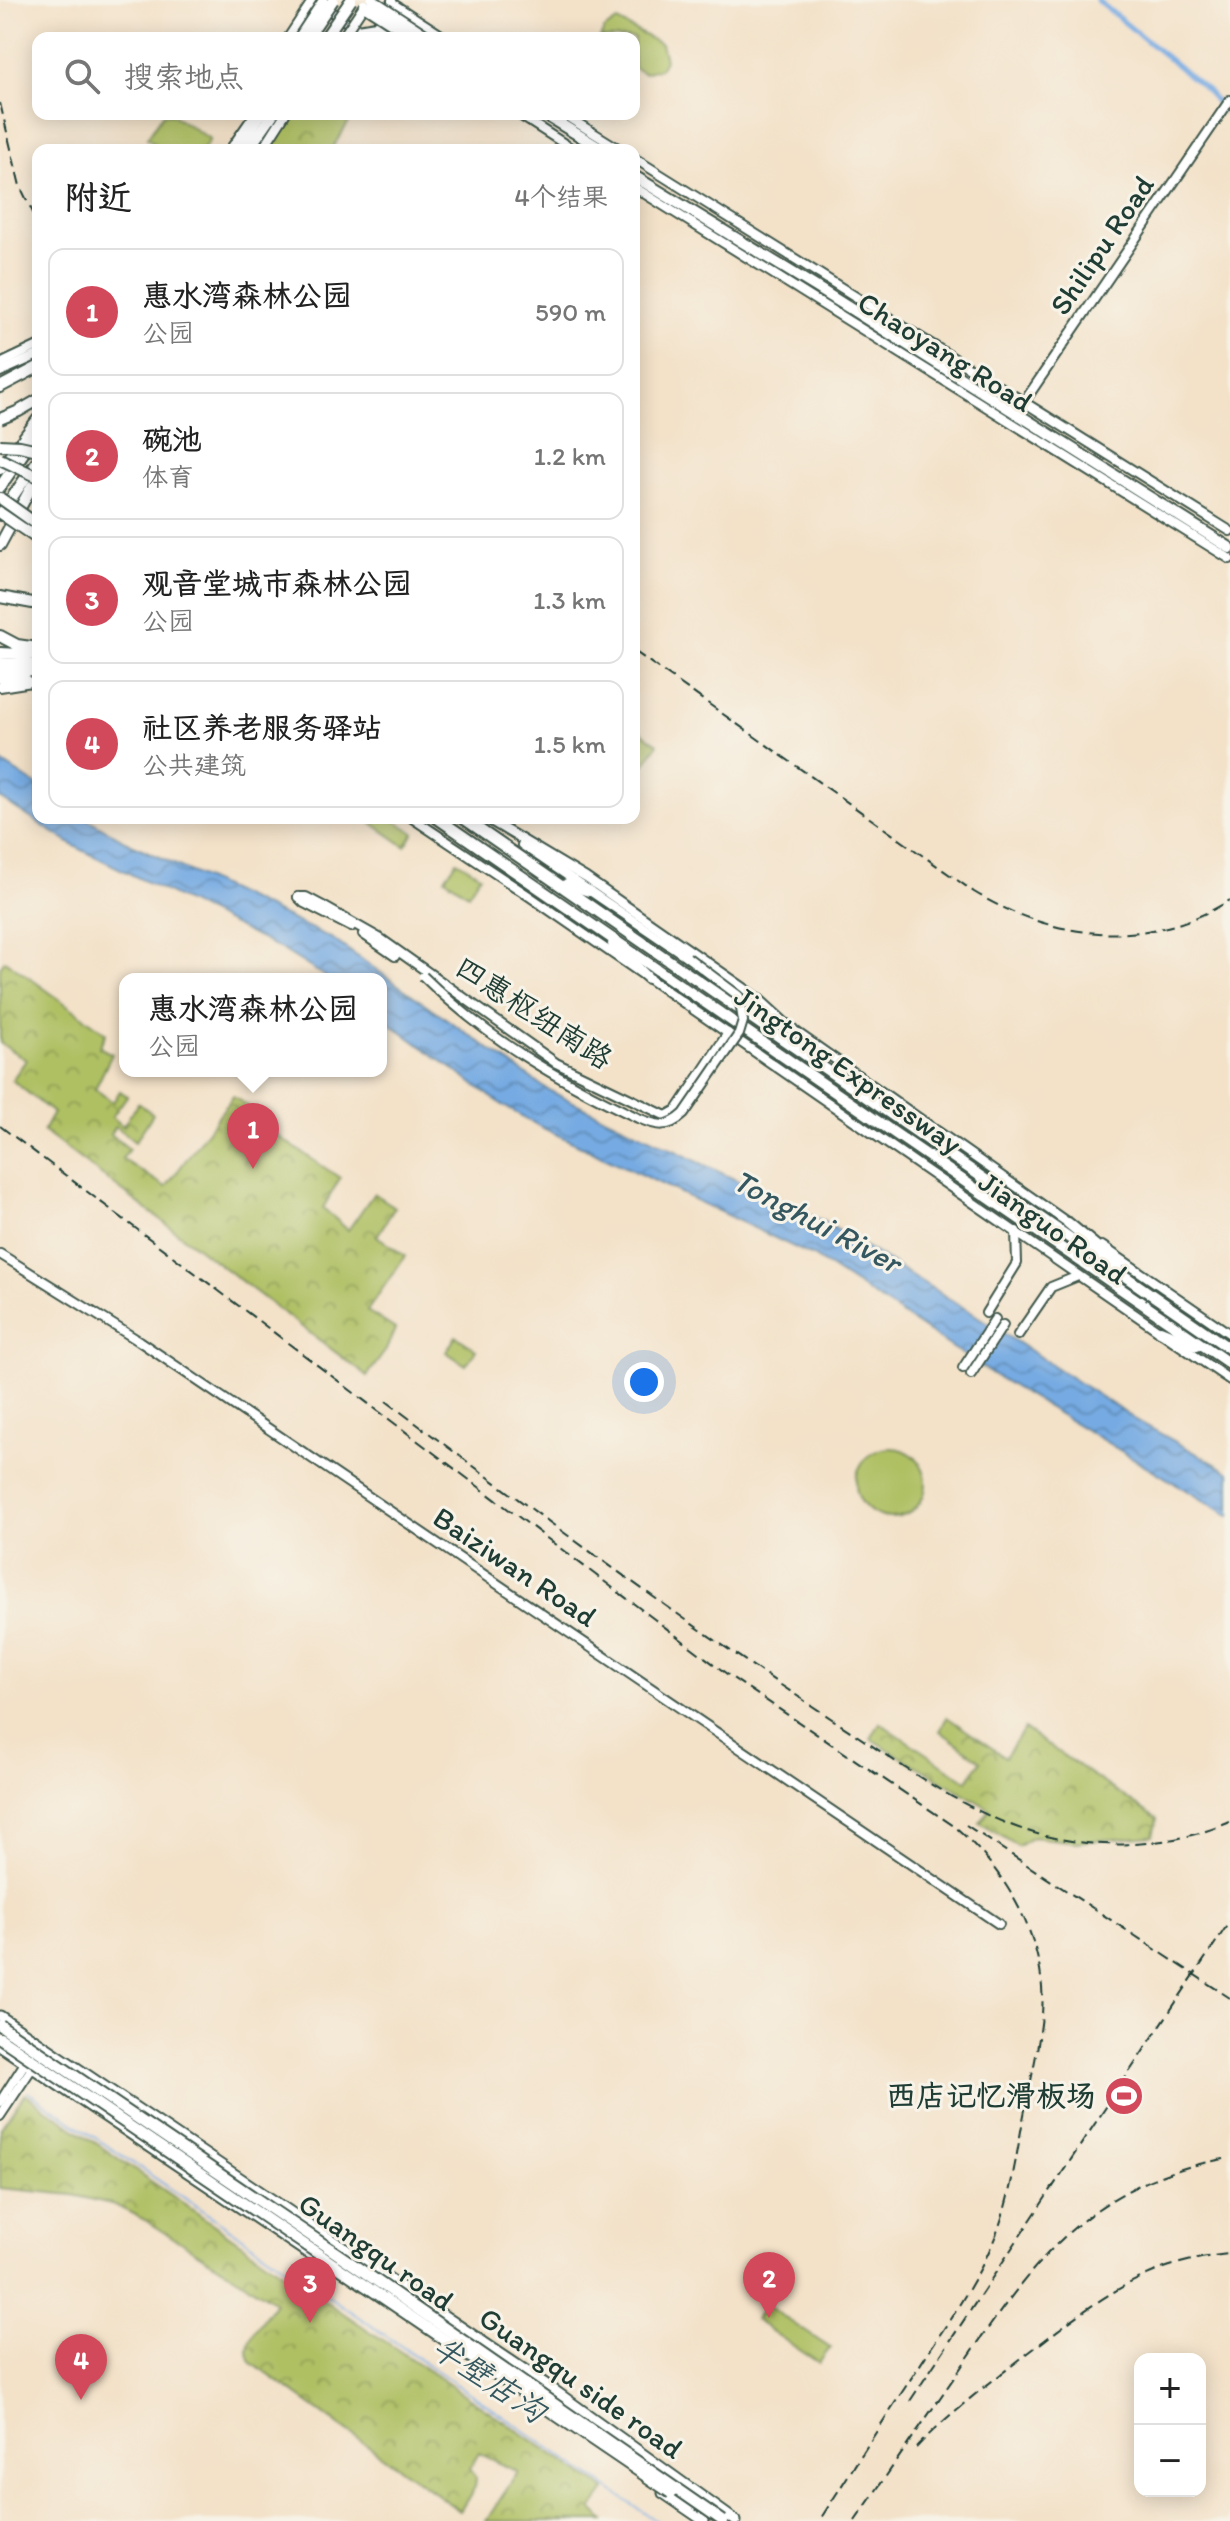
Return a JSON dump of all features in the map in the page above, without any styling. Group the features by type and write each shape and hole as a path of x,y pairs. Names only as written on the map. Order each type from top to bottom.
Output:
{"highway":[{"path":"311,32 333,0"},
{"path":"331,32 362,1"},
{"path":"362,1 406,32"},
{"path":"362,1 419,32"},
{"path":"233,144 249,120"},
{"path":"254,144 271,120"},
{"path":"544,120 582,144"},
{"path":"554,120 593,144"},
{"name":"Chaoyang Road","path":"640,173 1230,541"},
{"name":"Chaoyang Road","path":"640,180 1230,548"},
{"path":"0,387 32,370"},
{"path":"0,419 32,403"},
{"path":"0,452 32,428"},
{"path":"0,469 32,430"},
{"path":"0,487 32,433"},
{"path":"0,445 32,449"},
{"path":"0,459 32,478"},
{"path":"32,469 0,514 32,535"},
{"path":"0,531 32,486"},
{"path":"0,545 32,487"},
{"path":"0,498 32,521"},
{"path":"0,597 32,604"},
{"path":"0,636 32,651"},
{"path":"0,653 32,651"},
{"path":"0,663 32,664"},
{"path":"0,672 21,671 32,676"},
{"name":"Jingtong Expressway","path":"446,824 1230,1364"},
{"path":"472,824 557,881 589,891"},
{"name":"Jingtong Expressway","path":"557,881 1180,1314"},
{"path":"592,923 648,978"},
{"path":"736,1008 792,1029"},
{"path":"1068,1223 1180,1314 1230,1349"},
{"path":"1160,1331 1217,1355"},
{"name":"Guangqu road","path":"0,2025 723,2521"},
{"name":"Guangqu road","path":"0,2038 712,2521"}],"main road":[{"name":"Guangqu side road","path":"0,2016 547,2385 736,2521"},
{"name":"Guangqu side road","path":"0,2046 704,2521"}],"street":[{"path":"292,32 314,0 357,29 376,26 386,32"},
{"path":"302,32 323,0"},
{"path":"345,32 362,1"},
{"path":"376,26 392,2 437,32"},
{"name":"Shilipu Road","path":"1024,402 1228,103"},
{"path":"243,144 258,120"},
{"path":"255,144 271,120"},
{"path":"275,120 276,128"},
{"path":"266,144 281,120"},
{"path":"527,120 565,144"},
{"path":"573,120 611,144"},
{"path":"262,135 276,128"},
{"name":"Chaoyang Road","path":"640,162 1230,531"},
{"name":"Chaoyang Road","path":"640,191 1230,559"},
{"path":"0,364 32,349"},
{"path":"0,372 32,358"},
{"path":"0,679 32,678"},
{"path":"0,687 32,679"},
{"name":"Jianguo Road","path":"421,824 1230,1380"},
{"name":"Jianguo Road","path":"495,824 586,878 757,997 792,1029 1230,1334"},
{"path":"423,976 464,1013 534,1064 655,1125 665,1126 676,1122 684,1114 739,1034 743,1021 739,996 506,832"},
{"name":"四惠枢纽南路","path":"298,897 306,897 381,939 508,1032 556,1063 666,1116 557,1069 366,936 298,897"},
{"path":"666,1116 677,1110 728,1033"},
{"path":"986,1313 1017,1263 1016,1231"},
{"name":"Baiziwan Road","path":"0,1254 218,1394 999,1924"},
{"path":"1018,1335 1051,1287 1078,1276"},
{"path":"963,1368 999,1322 971,1374"},
{"path":"0,2102 29,2066"},
{"path":"0,2116 29,2066"},
{"path":"620,2463 631,2446"},
{"path":"667,2495 677,2480"}],"green space":[{"path":"617,21 638,32 603,32"},
{"path":"640,33 661,44 665,60 661,68 644,73 640,71"},
{"path":"159,120 180,120 210,139 207,144 153,144 147,138"},
{"path":"287,120 350,120 335,144 272,144"},
{"path":"640,731 658,744 640,771"},
{"path":"373,824 400,824 414,833 405,846"},
{"path":"457,861 480,875 468,894 445,878"},
{"path":"5,960 106,1033 99,1047 112,1054 95,1089 113,1102 120,1091 127,1096 112,1117 123,1126 138,1103 153,1114 135,1142 115,1126 110,1134 129,1149 122,1159 166,1187 233,1096 273,1123 269,1130 340,1178 323,1208 348,1230 374,1193 395,1207 377,1236 405,1256 367,1311 395,1329 386,1350 367,1376 43,1131 53,1113 12,1080 26,1060 0,1043 0,967"},
{"path":"456,1336 476,1350 466,1365 446,1352"},
{"path":"884,1448 898,1448 920,1463 926,1483 924,1496 916,1508 898,1518 884,1518 862,1503 856,1490 856,1476 871,1454"},
{"path":"947,1717 1005,1757 1024,1729 1157,1819 1153,1836 1076,1842 1033,1837 1018,1846 980,1823 990,1809 871,1739 880,1723 967,1781 981,1761 940,1731"},
{"path":"25,2094 606,2490 592,2509 604,2521 486,2521 518,2472 479,2453 469,2469 476,2478 475,2487 460,2511 252,2363 248,2347 250,2339 275,2302 147,2221 115,2205 73,2195 0,2188 0,2129"},
{"path":"766,2305 830,2348 819,2363 755,2320"}],"water":[{"path":"0,761 32,782 32,819 0,798"},
{"path":"40,824 96,824 125,841 331,938 381,973 319,973 281,949 74,846"},
{"name":"Tonghui River","path":"387,977 548,1090 826,1223 974,1314 1136,1420 1230,1472 1230,1516 994,1375 813,1256 541,1127 504,1106 387,1021"}],"waterway":[{"path":"1097,0 1208,91 1217,104 1230,114"},
{"name":"半壁店沟","path":"28,2092 289,2269"},
{"name":"半壁店沟","path":"296,2274 656,2521"}],"railway":[{"path":"0,103 20,186 32,211"},
{"path":"640,655 974,892 1004,908 1068,929 1134,933 1167,927 1199,916 1230,900"},
{"path":"0,1126 731,1677 954,1826 993,1866 1009,1890 1033,1941 1040,1968 1042,1996 1037,2048 1007,2202 990,2249 965,2295 819,2521"},
{"path":"386,1401 721,1644 906,1769 981,1812 1034,1833 1083,1843 1158,1842 1207,1831 1230,1822"},
{"path":"966,1825 1230,1998"},
{"path":"910,2401 1230,1921"},
{"path":"855,2521 989,2327 1043,2259 1072,2230 1104,2205 1140,2185 1182,2169 1230,2158"},
{"path":"916,2448 992,2381 1116,2290 1169,2267 1230,2254"}],"place":[{"name":"惠水湾森林公园","path":"253,1169"},
{"name":"西店记忆滑板场","path":"1124,2096"},
{"name":"碗池","path":"769,2318"},
{"name":"观音堂城市森林公园","path":"310,2323"},
{"name":"社区养老服务驿站","path":"81,2400"}]}
